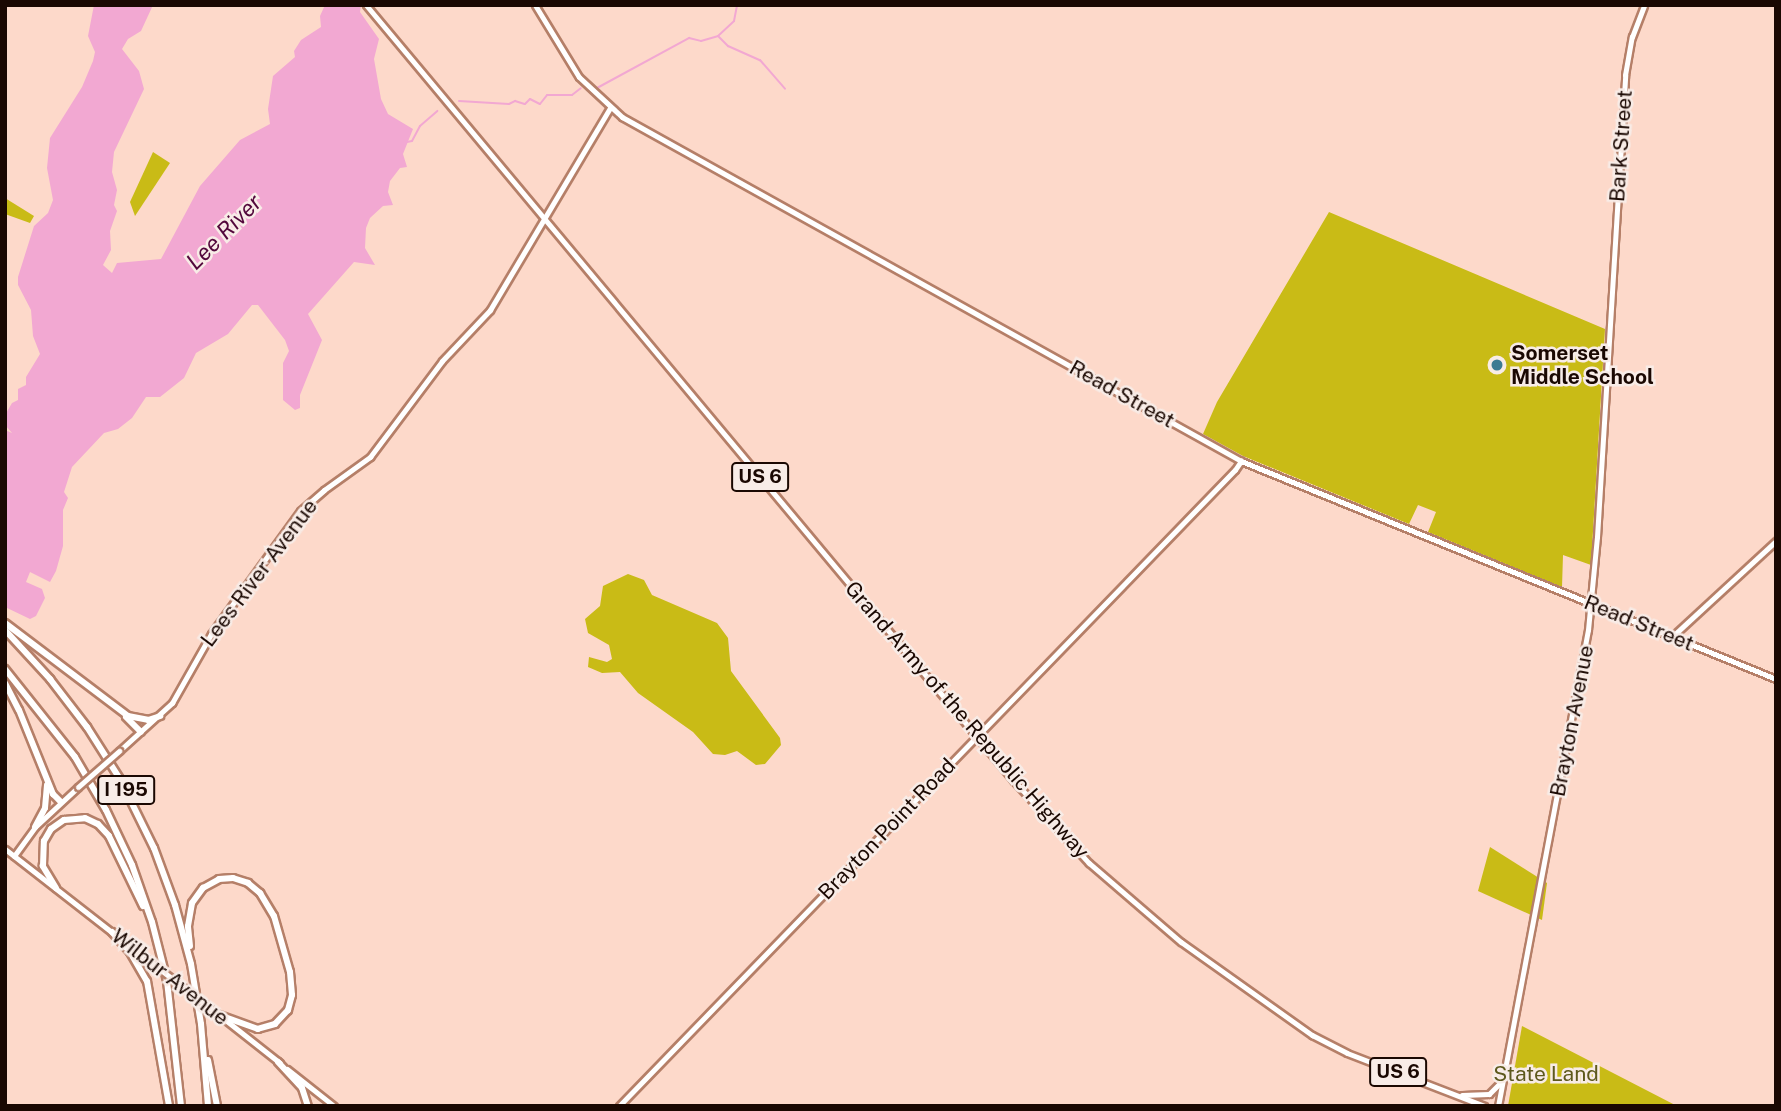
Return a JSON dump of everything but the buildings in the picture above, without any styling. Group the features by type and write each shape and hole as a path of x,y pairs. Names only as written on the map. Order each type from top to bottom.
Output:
{"highway":[{"path":"5,623 128,716 140,720 160,716"},
{"name":"I 195","path":"5,630 79,715 127,793 165,876 194,979 208,1106"},
{"name":"I 195","path":"5,668 58,732 95,790 126,851 157,936 172,1011 181,1106"},
{"path":"5,683 23,717 53,794 61,802"},
{"path":"112,704 141,732"},
{"path":"35,827 47,802 45,776"},
{"path":"56,888 43,866 44,841 51,829 64,820 78,817 91,820 109,836 157,936"},
{"path":"194,979 188,926 195,898 203,888 219,879 233,878 248,883 265,900 284,943 292,985 291,1002 280,1020 264,1028 243,1026 217,1013"},
{"path":"111,932 135,960 147,981 169,1106"},
{"path":"201,1024 217,1106"},
{"path":"278,1062 302,1088 308,1106"}],"main road":[{"name":"US 6","path":"366,5 544,218"},
{"name":"Read Street","path":"535,5 579,77 610,108 664,141 1241,461 1776,679"},
{"name":"Bark Street","path":"1611,289 1626,63 1644,5"},
{"name":"Lees River Avenue","path":"14,856 35,827 160,716 177,697 223,615 300,511 377,450 442,360 503,292 610,108"},
{"name":"Grand Army of the Republic Highway","path":"544,218 976,736 1069,842 1181,942 1325,1042 1484,1106"},
{"name":"Brayton Avenue","path":"1498,1106 1580,686 1591,604 1611,289"},
{"name":"Wilbur Avenue","path":"5,849 334,1106"},
{"path":"1455,1094 1486,1095 1496,1089 1504,1078"}],"street":[{"name":"Brayton Point Road","path":"619,1106 1241,461"},
{"path":"1673,636 1776,541"}],"green space":[{"path":"153,152 170,163 135,216 130,202"},
{"path":"5,198 34,216 30,223 5,214"},
{"path":"1329,212 1605,329 1591,565 1563,555 1562,587 1428,532 1436,512 1418,505 1409,524 1243,456 1203,434 1217,402"},
{"path":"628,574 644,580 652,595 717,623 728,638 731,671 780,738 781,745 765,764 756,765 737,751 725,755 713,754 693,732 638,693 620,672 602,673 588,667 589,657 607,662 612,659 609,645 588,633 585,619 600,606 603,586"},
{"path":"1490,847 1547,883 1542,920 1478,891"},
{"name":"State Land","path":"1522,1026 1677,1106 1508,1106"}],"water":[{"name":"Lee River","path":"94,5 153,5 141,31 128,39 122,49 139,71 144,89 114,152 112,172 117,190 114,205 117,211 110,231 111,250 103,265 112,273 117,263 161,259 200,186 240,140 270,124 268,109 273,76 295,57 294,51 301,40 321,27 320,16 325,5 361,5 360,12 379,39 374,59 381,99 388,114 413,129 403,154 407,167 400,168 390,181 388,192 393,205 383,206 370,218 366,228 365,248 375,265 354,262 308,314 322,340 300,395 300,408 295,410 283,400 283,363 289,351 285,340 258,305 252,305 228,334 196,353 184,378 160,397 146,397 132,418 118,429 104,433 72,467 64,492 68,498 63,510 63,546 56,571 50,582 30,572 26,582 42,589 45,598 36,616 30,619 5,607 5,430 12,433 5,425 5,415 12,403 18,400 18,389 26,385 26,377 40,354 33,336 31,310 18,285 18,277 34,226 48,213 53,200 47,168 50,138 82,87 93,61 95,52 88,36"}],"waterway":[{"path":"597,88 689,38 701,41 718,36 734,21 737,5"},
{"path":"719,37 728,46 760,60 785,89"},
{"path":"459,101 509,104 515,101 525,104 530,99 540,104 547,95 572,95 581,88"},
{"path":"407,142 412,141 420,126 437,111"}],"place":[{"name":"Somerset Middle School","path":"1497,365"}]}
